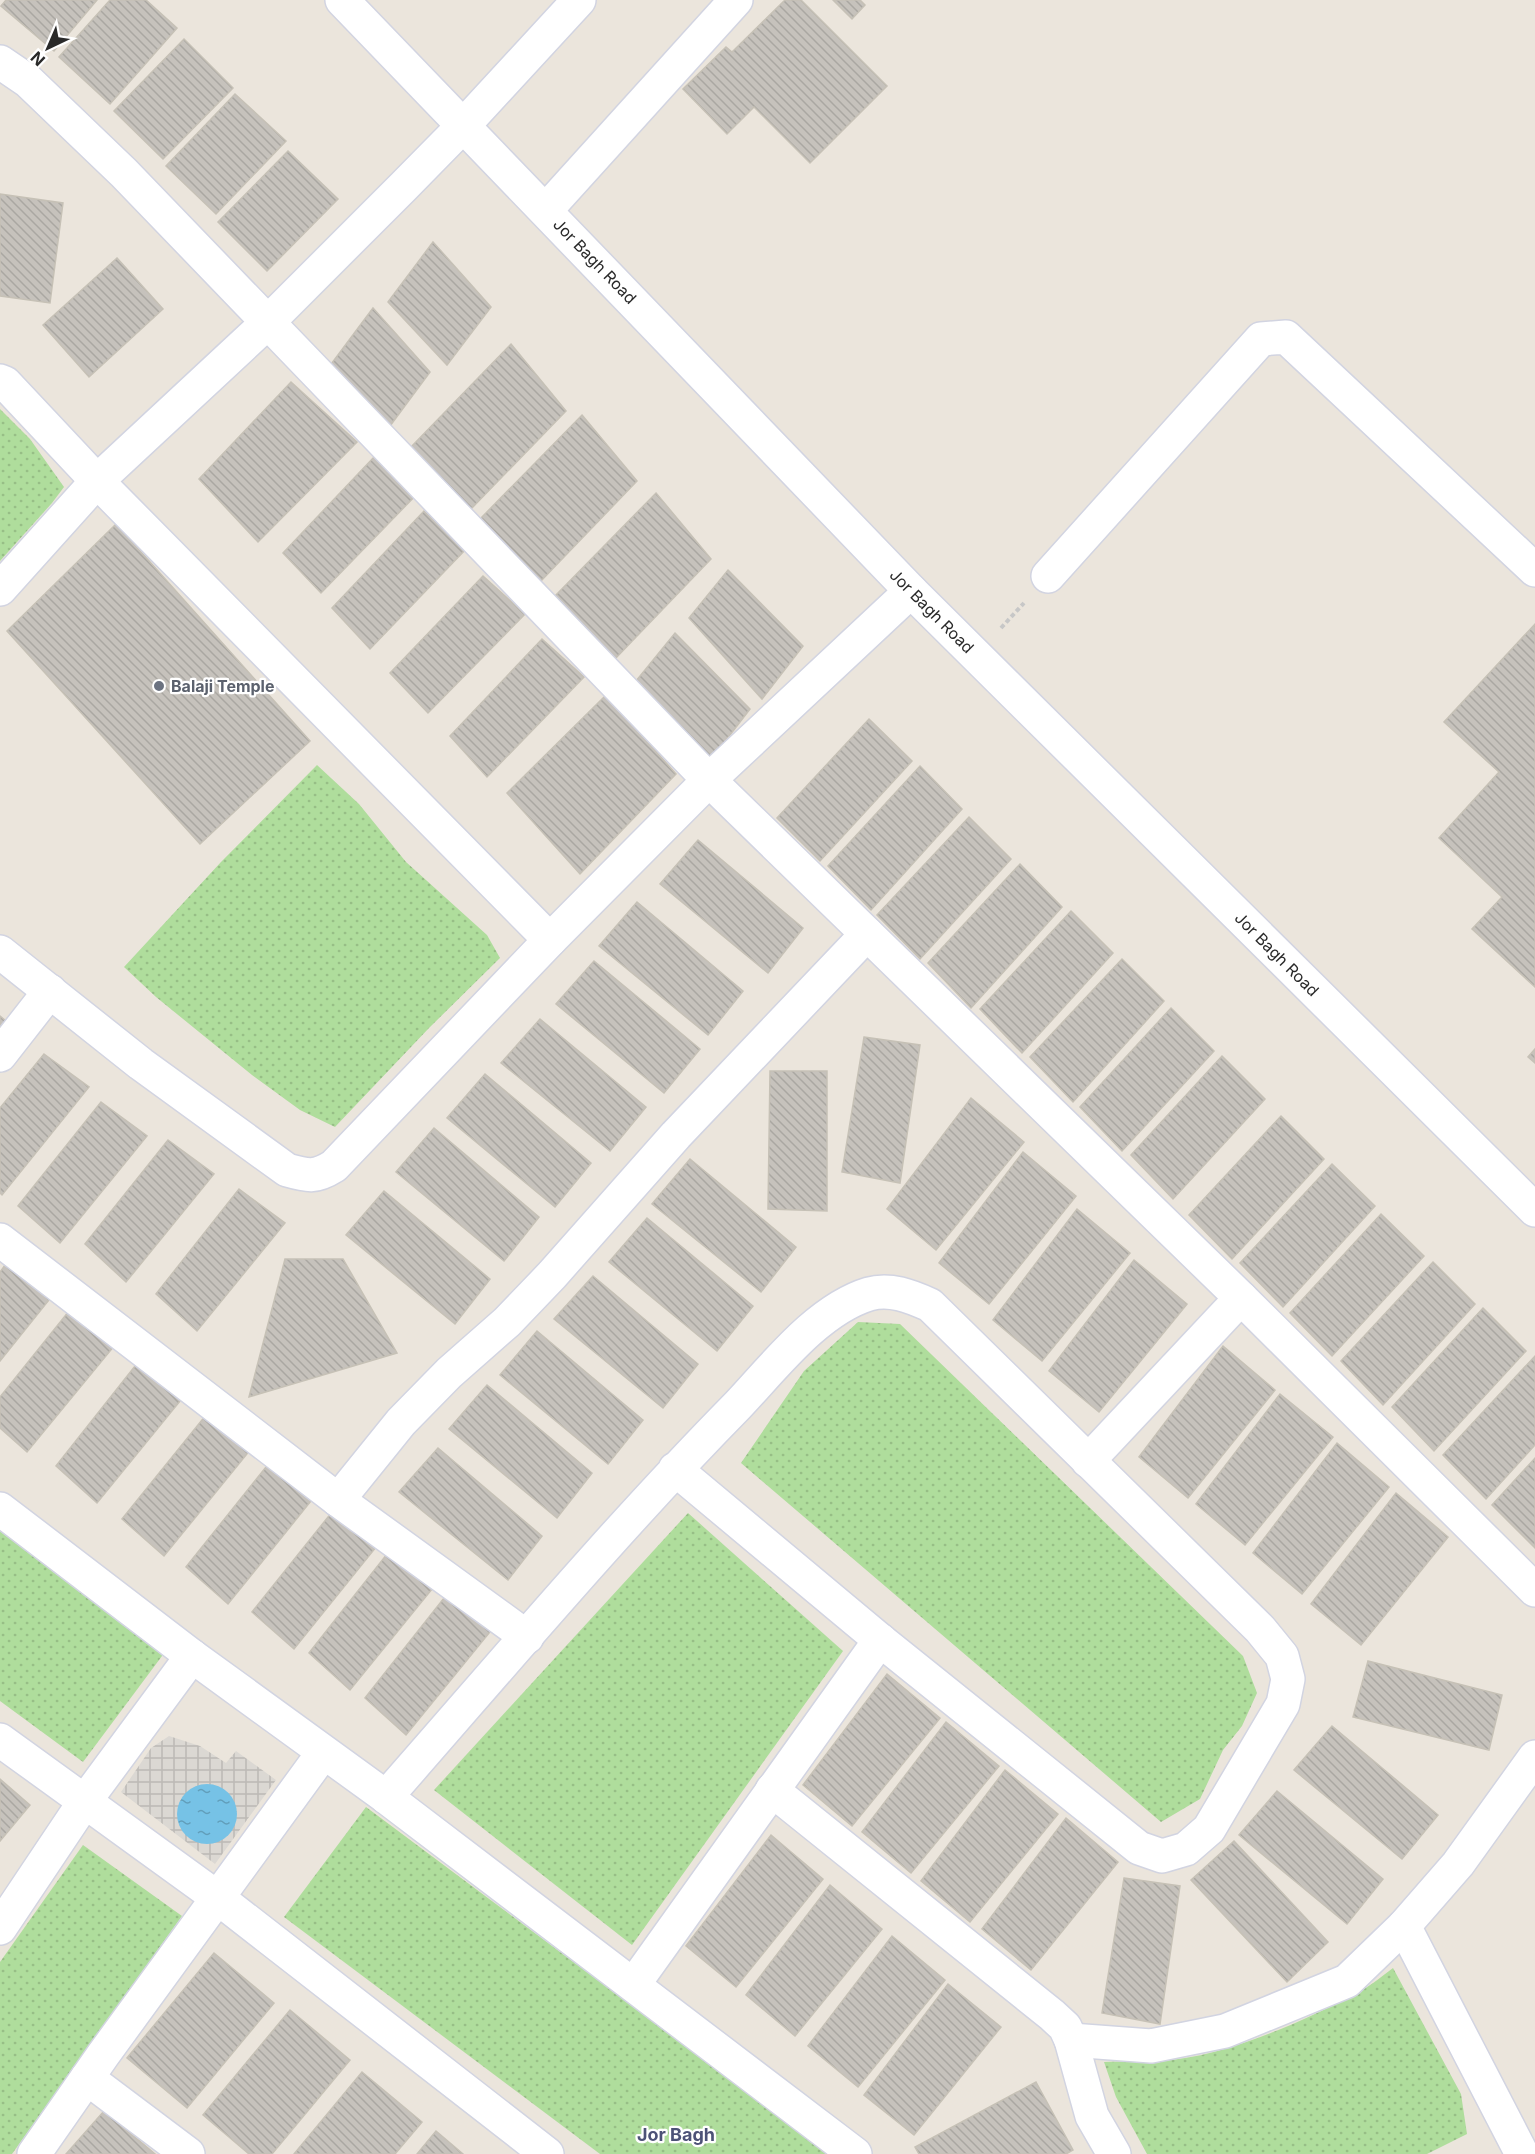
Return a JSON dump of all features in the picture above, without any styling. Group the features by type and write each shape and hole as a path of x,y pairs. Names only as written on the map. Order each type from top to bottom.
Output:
{"street":[{"name":"Jor Bagh Road","path":"342,0 911,591 1532,1200"},
{"path":"0,589 97,481 268,322 462,127 579,0"},
{"path":"546,210 736,0"},
{"path":"0,62 28,81 124,173 709,780 1241,1298 1535,1590"},
{"path":"1048,576 1261,339 1286,337 1535,570"},
{"path":"0,381 5,383 97,481 550,940"},
{"path":"0,952 141,1064 287,1170 306,1176 320,1175 334,1166 550,940 709,780 911,591"},
{"path":"338,1500 401,1422 449,1373 507,1322 552,1275 676,1135 867,934"},
{"path":"0,1056 50,991"},
{"path":"0,1240 338,1500 527,1638"},
{"path":"386,1797 675,1469 808,1332 837,1310 870,1294 902,1293 930,1305 1260,1629 1282,1656 1288,1679 1283,1704 1209,1829 1186,1849 1162,1856 1139,1848 880,1640 675,1469"},
{"path":"1088,1461 1241,1298"},
{"path":"0,1509 192,1656 386,1797 855,2154"},
{"path":"633,1984 880,1640"},
{"path":"0,1928 85,1801 192,1656"},
{"path":"0,1740 218,1898 547,2154"},
{"path":"34,2154 323,1753"},
{"path":"1071,2040 1151,2046 1225,2031 1347,1981 1404,1926 1458,1864 1535,1757"},
{"path":"772,1790 1065,2027 1071,2040 1092,2116 1114,2154"},
{"path":"1404,1926 1522,2154"},
{"path":"87,2078 188,2154"}],"path":[{"path":"976,656 1048,576"}],"green space":[{"path":"0,409 30,439 64,487 0,561"},
{"path":"317,765 359,804 406,862 487,935 500,958 429,1028 335,1127 300,1110 252,1075 156,997 124,967 221,862"},
{"path":"858,1322 900,1324 1243,1656 1257,1693 1242,1726 1223,1750 1200,1799 1161,1822 741,1463 804,1371"},
{"path":"688,1513 843,1651 632,1945 434,1790"},
{"path":"0,1529 165,1652 83,1762 0,1701"},
{"path":"366,1807 831,2154 600,2154 284,1917"},
{"path":"83,1845 182,1916 12,2154 0,2154 0,1962"},
{"path":"1393,1968 1461,2094 1467,2134 1427,2154 1147,2154 1116,2097 1104,2062 1160,2061 1183,2058 1208,2054 1258,2038 1330,2007 1362,1990"}],"shaded area":[{"path":"169,1736 200,1746 226,1763 236,1751 276,1780 215,1864 121,1792 151,1748"}],"water":[{"path":"207,1784 224,1789 232,1797 237,1814 232,1831 224,1839 207,1844 190,1839 182,1831 177,1814 182,1797 190,1789"}],"building":[{"path":"6,0 97,0 54,51 1,6"},
{"path":"110,0 146,0 177,28 110,104 59,57"},
{"path":"785,0 801,0 887,86 810,163 754,107 727,134 683,89 726,47 732,52"},
{"path":"833,0 860,0 865,5 852,19"},
{"path":"184,39 233,88 163,159 114,111"},
{"path":"235,94 286,141 216,214 166,166"},
{"path":"288,151 338,199 267,271 218,222"},
{"path":"0,194 63,203 50,303 0,296"},
{"path":"433,242 491,307 447,365 388,302"},
{"path":"117,258 163,309 89,377 43,325"},
{"path":"373,308 430,372 387,430 329,367"},
{"path":"511,344 566,411 470,510 411,447"},
{"path":"291,382 357,442 258,542 199,479"},
{"path":"582,415 637,481 541,581 481,518"},
{"path":"375,456 418,493 321,593 283,553"},
{"path":"656,493 711,559 615,659 555,596"},
{"path":"424,511 466,549 370,649 332,608"},
{"name":"Balaji Temple","path":"116,524 310,741 200,844 7,631"},
{"path":"728,570 803,646 762,699 689,618"},
{"path":"483,576 525,614 428,713 390,673"},
{"path":"1535,624 1535,987 1472,929 1502,897 1439,838 1499,772 1444,722"},
{"path":"675,633 750,709 709,762 636,681"},
{"path":"542,639 584,677 487,777 450,736"},
{"path":"606,695 676,774 580,874 507,793"},
{"path":"869,719 912,761 820,861 777,818"},
{"path":"920,766 962,809 871,910 828,866"},
{"path":"969,817 1011,859 920,959 877,915"},
{"path":"698,840 803,928 768,973 660,884"},
{"path":"1020,864 1062,907 971,1008 928,963"},
{"path":"637,902 743,991 708,1035 599,946"},
{"path":"1071,911 1113,953 1022,1053 980,1009"},
{"path":"1122,959 1164,1001 1073,1102 1030,1057"},
{"path":"594,961 700,1049 664,1093 556,1004"},
{"path":"1171,1008 1214,1051 1122,1151 1080,1107"},
{"path":"0,1016 13,1027 0,1043"},
{"path":"540,1019 646,1107 610,1151 501,1063"},
{"path":"864,1037 920,1045 900,1183 842,1172"},
{"path":"1535,1049 1535,1063 1528,1057"},
{"path":"44,1054 89,1087 2,1195 0,1193 0,1108"},
{"path":"1222,1056 1265,1099 1173,1199 1131,1155"},
{"path":"770,1071 827,1071 827,1211 768,1209"},
{"path":"485,1074 591,1163 555,1207 447,1118"},
{"path":"971,1098 1024,1142 936,1250 887,1209"},
{"path":"101,1102 147,1136 60,1243 18,1206"},
{"path":"1281,1116 1324,1159 1232,1259 1189,1215"},
{"path":"434,1128 539,1217 504,1261 396,1172"},
{"path":"168,1140 214,1174 126,1282 85,1244"},
{"path":"1023,1152 1076,1196 989,1304 939,1263"},
{"path":"690,1159 796,1247 761,1292 652,1204"},
{"path":"1332,1164 1375,1206 1283,1307 1240,1263"},
{"path":"239,1189 285,1223 197,1331 156,1294"},
{"path":"384,1191 490,1279 455,1324 346,1235"},
{"path":"1077,1209 1130,1253 1042,1361 993,1320"},
{"path":"1381,1214 1424,1256 1332,1356 1290,1313"},
{"path":"647,1218 753,1306 717,1351 609,1262"},
{"path":"285,1259 343,1259 397,1353 249,1397"},
{"path":"1134,1260 1187,1304 1099,1412 1049,1371"},
{"path":"8,1261 53,1295 0,1361 0,1272"},
{"path":"1433,1262 1475,1304 1383,1405 1341,1361"},
{"path":"593,1276 698,1364 663,1408 554,1319"},
{"path":"1483,1308 1526,1351 1434,1451 1392,1407"},
{"path":"69,1311 115,1345 27,1452 0,1428 0,1397"},
{"path":"537,1331 643,1420 608,1464 500,1375"},
{"path":"1223,1346 1275,1390 1188,1498 1139,1457"},
{"path":"1535,1356 1535,1445 1486,1499 1443,1455"},
{"path":"139,1361 185,1395 97,1503 56,1466"},
{"path":"487,1385 592,1473 557,1518 449,1429"},
{"path":"1280,1394 1333,1437 1245,1545 1196,1504"},
{"path":"206,1415 251,1449 164,1556 122,1519"},
{"path":"1337,1443 1389,1487 1302,1594 1253,1553"},
{"path":"438,1448 542,1536 508,1580 399,1492"},
{"path":"1535,1458 1535,1548 1492,1505"},
{"path":"270,1462 315,1496 228,1604 186,1567"},
{"path":"1396,1493 1448,1537 1361,1645 1311,1604"},
{"path":"336,1507 381,1541 294,1649 252,1612"},
{"path":"391,1549 437,1583 350,1690 309,1653"},
{"path":"448,1593 494,1627 406,1735 365,1698"},
{"path":"1368,1661 1502,1695 1489,1750 1353,1717"},
{"path":"887,1674 940,1718 852,1826 803,1785"},
{"path":"946,1722 999,1766 911,1873 862,1832"},
{"path":"1332,1726 1438,1815 1402,1859 1294,1770"},
{"path":"1005,1770 1058,1814 970,1922 921,1881"},
{"path":"0,1779 30,1805 0,1841"},
{"path":"1277,1791 1383,1879 1347,1924 1239,1835"},
{"path":"1066,1818 1118,1862 1031,1970 982,1929"},
{"path":"771,1835 823,1879 736,1987 686,1946"},
{"path":"1234,1841 1328,1942 1287,1982 1191,1880"},
{"path":"1124,1878 1180,1886 1160,2024 1102,2013"},
{"path":"830,1885 882,1929 795,2036 746,1995"},
{"path":"892,1936 945,1980 858,2087 808,2046"},
{"path":"214,1953 274,2003 187,2108 127,2058"},
{"path":"948,1984 1001,2027 914,2135 864,2095"},
{"path":"290,2010 350,2060 272,2154 249,2154 203,2115"},
{"path":"362,2072 422,2122 395,2154 294,2154"},
{"path":"1036,2082 1073,2150 1066,2154 919,2154 915,2147"},
{"path":"104,2111 155,2154 66,2154"},
{"path":"436,2131 463,2154 417,2154"}],"place":[{"name":"Balaji Temple","path":"159,686"}],"district":[{"name":"Jor Bagh","path":"676,2135"}]}
